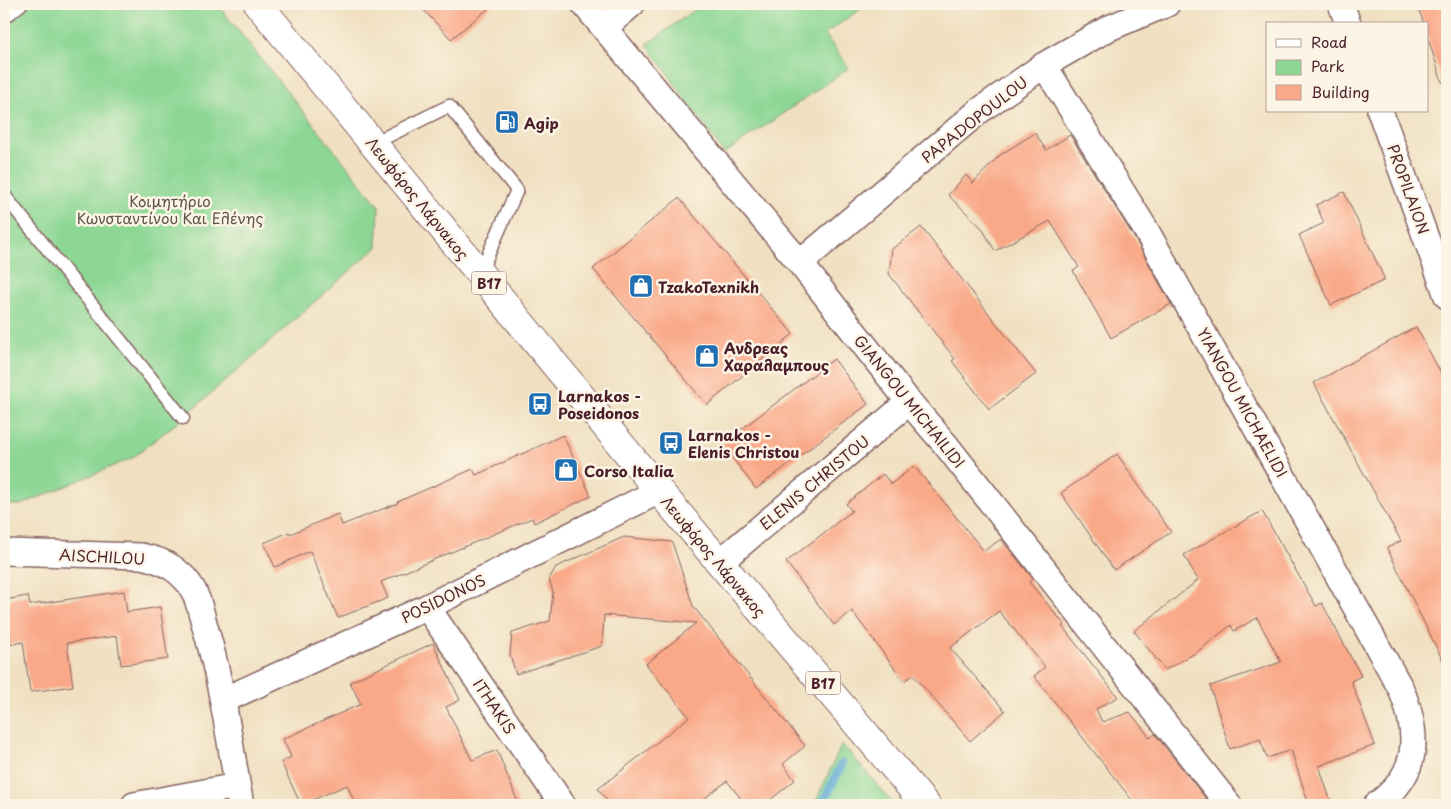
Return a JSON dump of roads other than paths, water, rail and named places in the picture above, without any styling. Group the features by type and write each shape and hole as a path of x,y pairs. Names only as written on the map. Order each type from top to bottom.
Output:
{"main road":[{"name":"Λεωφόρος Λάρνακος","path":"258,4 659,491 926,805"}],"street":[{"name":"GIANGOU MICHAILIDI","path":"584,4 800,263 908,402 946,445 1229,805"},
{"path":"604,28 632,4"},
{"name":"PAPADOPOULOU","path":"800,263 979,112 1044,65 1109,28 1167,4"},
{"path":"1341,4 1347,22"},
{"name":"YIANGOU MICHAELIDI","path":"1044,65 1146,230 1400,689 1409,710 1413,728 1409,768 1387,797 1376,805"},
{"name":"PROPILAION","path":"1380,112 1447,296"},
{"name":"ELENIS CHRISTOU","path":"720,562 908,402"},
{"name":"POSIDONOS","path":"224,700 427,607 659,491"},
{"name":"AISCHILOU","path":"4,552 141,556 159,560 175,569 188,582 197,597 224,700 239,796"},
{"name":"ITHAKIS","path":"427,607 563,805"},
{"path":"134,805 239,796"}],"lane":[{"path":"4,18 21,4"},
{"path":"374,143 449,106 516,190 480,273"},
{"path":"4,195 183,418"}],"waterway":[{"path":"822,805 842,764"}],"place":[{"name":"Agip","path":"507,122"},
{"name":"TzakoTexnikh","path":"641,286"},
{"name":"Ανδρεας Χαραλαμπους","path":"707,356"},
{"name":"Larnakos - Poseidonos","path":"540,404"},
{"name":"Larnakos - Elenis Christou","path":"671,443"},
{"name":"Corso Italia","path":"566,470"}],"park label":[{"name":"Κοιμητήριο Κωνσταντίνου Και Ελένης","path":"170,208"}]}
